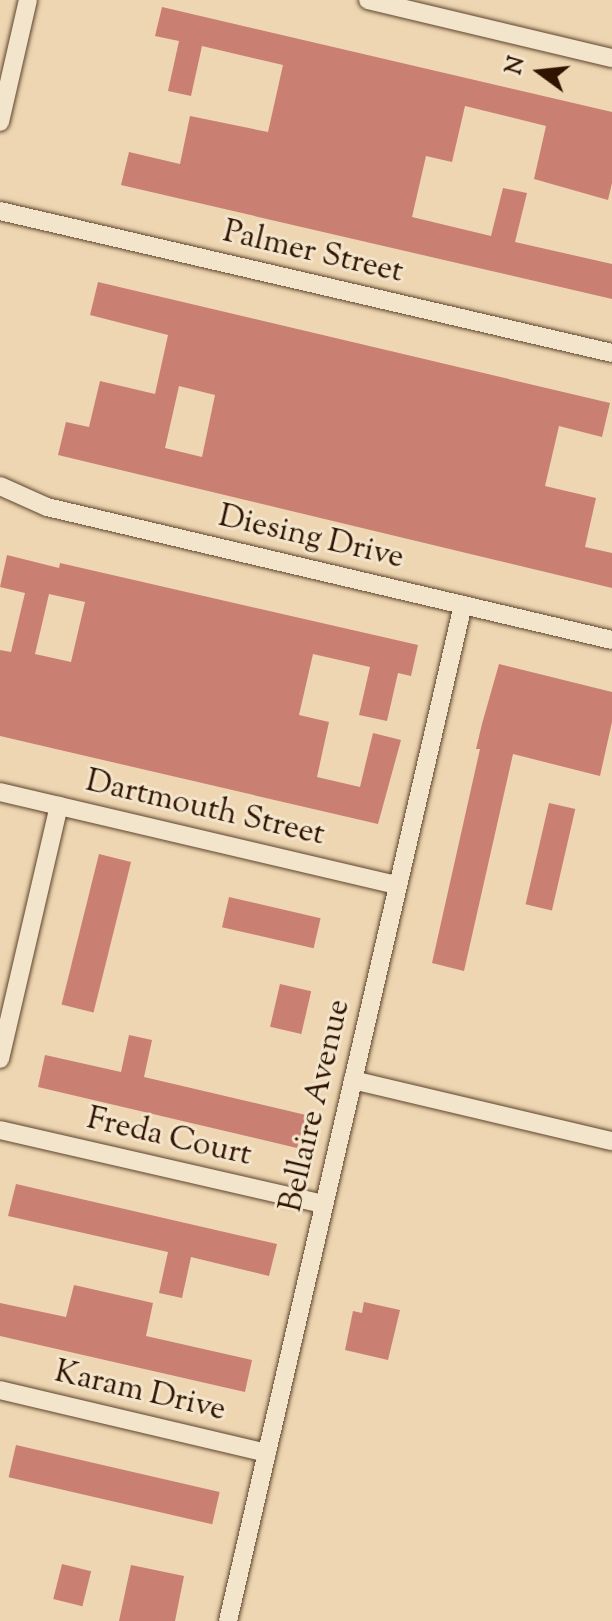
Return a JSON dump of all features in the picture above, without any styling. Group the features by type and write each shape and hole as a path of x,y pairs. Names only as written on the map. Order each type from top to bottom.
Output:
{"street":[{"path":"0,122 28,0"},
{"path":"368,0 612,58"},
{"name":"Palmer Street","path":"0,211 612,353"},
{"name":"Diesing Drive","path":"0,486 47,507 612,640"},
{"name":"Bellaire Avenue","path":"228,1621 463,605"},
{"name":"Dartmouth Street","path":"0,792 397,885"},
{"path":"0,1059 59,806"},
{"path":"353,1080 612,1141"},
{"name":"Freda Court","path":"0,1130 324,1204"},
{"name":"Karam Drive","path":"0,1390 267,1453"}],"building":[{"path":"162,7 612,112 612,183 608,200 534,179 546,126 465,106 452,162 426,156 412,217 491,236 503,188 527,193 515,242 612,264 612,299 121,185 129,152 180,164 190,116 268,132 283,65 202,46 191,96 168,91 179,41 155,36"},
{"path":"98,282 610,403 602,437 559,426 545,486 596,498 585,547 612,553 612,588 58,455 66,422 89,427 100,381 155,394 168,335 90,315","holes":["179,386 215,395 202,457 165,448"]},
{"path":"7,555 59,568 60,563 418,645 411,676 398,673 387,721 359,715 370,667 313,654 299,715 329,722 317,777 360,787 373,733 401,740 378,824 0,736 0,650 11,652 25,593 0,587","holes":["49,594 85,602 71,662 35,654"]},
{"path":"499,664 612,692 612,722 600,776 513,754 464,971 432,963 480,749 476,749"},
{"path":"549,803 575,809 552,910 526,904"},
{"path":"99,854 131,862 94,1012 62,1004"},
{"path":"229,897 321,918 314,948 222,927"},
{"path":"280,984 311,991 301,1034 270,1027"},
{"path":"129,1035 152,1040 144,1077 306,1115 297,1148 38,1087 45,1055 121,1072"},
{"path":"16,1184 277,1244 269,1276 191,1257 182,1298 159,1293 168,1252 8,1216"},
{"path":"74,1285 153,1303 146,1336 252,1360 245,1392 0,1336 0,1303 66,1317"},
{"path":"364,1302 400,1310 388,1360 345,1350 353,1311 362,1313"},
{"path":"16,1445 220,1492 212,1524 9,1477"},
{"path":"62,1564 91,1571 82,1606 53,1599"},
{"path":"131,1565 184,1576 175,1621 119,1621"}]}
